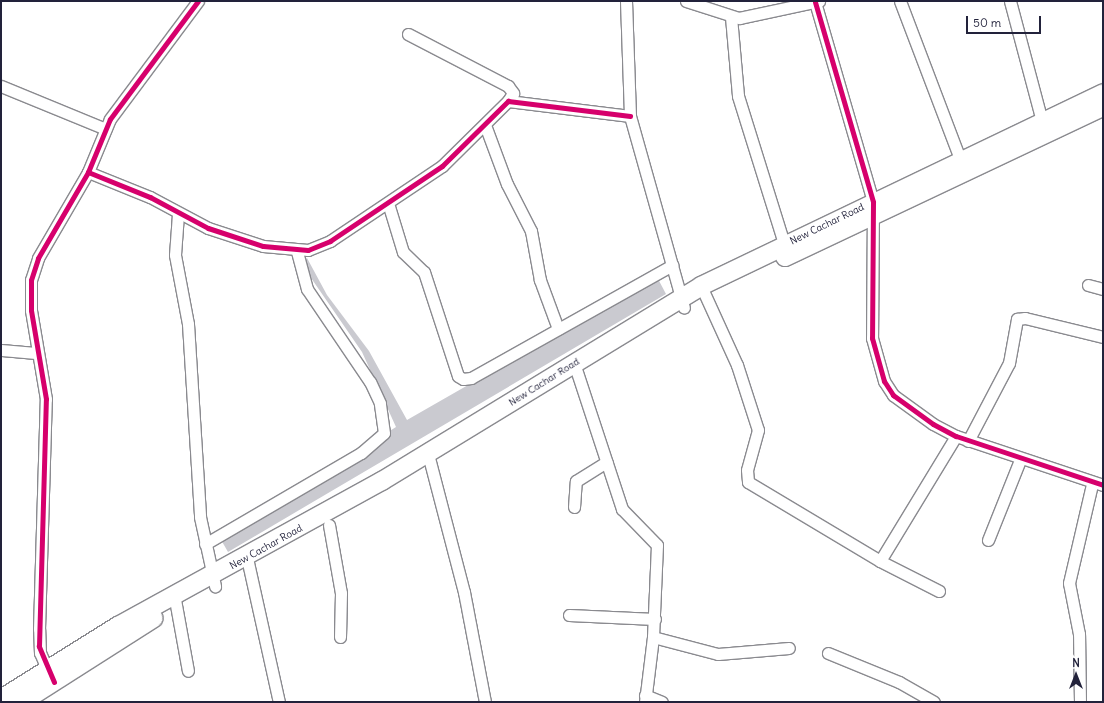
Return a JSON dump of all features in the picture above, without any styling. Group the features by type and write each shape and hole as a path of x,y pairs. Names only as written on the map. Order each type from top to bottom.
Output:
{"highway":[{"name":"New Cachar Road","path":"703,291 1068,116 1103,94"},
{"name":"New Cachar Road","path":"963,166 1042,121 1103,107"},
{"name":"New Cachar Road","path":"248,563 329,525 429,459 576,368 683,302 784,244 873,210"},
{"name":"New Cachar Road","path":"1,699 51,677 175,600 248,563 429,459"},
{"name":"New Cachar Road","path":"22,702 51,677"}],"street":[{"path":"51,677 40,653 39,628 46,399 36,352 30,291 33,270 88,172 106,129 118,107 198,1"},
{"path":"626,1 630,116 683,302"},
{"path":"686,1 731,17 767,14 817,2 873,210 872,338 878,369 893,394 933,424 968,442 1098,484 1069,583 1079,634 1080,702"},
{"path":"900,1 963,166"},
{"path":"1010,1 1042,121"},
{"path":"731,17 738,96 784,244"},
{"path":"88,172 150,197 178,214 263,246 297,251 321,246 442,166 485,125 508,101 513,93 508,86 408,34"},
{"path":"1,86 106,129"},
{"path":"508,101 630,116"},
{"path":"485,125 507,184 531,230 540,280 558,329"},
{"path":"388,203 403,252 425,274 460,378 471,378 672,265"},
{"path":"178,214 175,255 187,320 198,496 205,544 214,581"},
{"path":"205,544 361,453 384,433 380,404 370,382 307,289 297,251"},
{"path":"1088,285 1103,289"},
{"path":"703,291 737,365 758,430 747,470 748,482 880,561 939,591"},
{"path":"968,442 1008,363 1017,319 1025,318 1103,337"},
{"path":"1,350 36,352"},
{"path":"576,368 622,509 657,545 653,637 645,698 662,702"},
{"path":"880,561 956,436"},
{"path":"429,459 464,592 485,702"},
{"path":"988,540 1020,460"},
{"path":"574,507 576,481 607,462"},
{"path":"329,525 341,593 340,637"},
{"path":"248,563 280,702"},
{"path":"175,600 188,672"},
{"path":"569,615 654,618"},
{"path":"653,637 718,654 789,648"},
{"path":"828,653 900,682 934,702"}],"shaded area":[{"path":"307,258 327,295 369,351 407,420 657,277 666,294 228,552 220,538 396,427 362,352 309,275 304,260"}],"cycle path":[{"path":"54,682 39,646 46,399 31,310 31,280 38,258 88,172 110,119 198,1"},
{"path":"815,2 873,202 872,338 884,381 893,395 933,424 956,436 1103,485"},
{"path":"88,172 150,197 208,228 263,246 308,250 330,241 442,166 508,101 630,116"}]}
